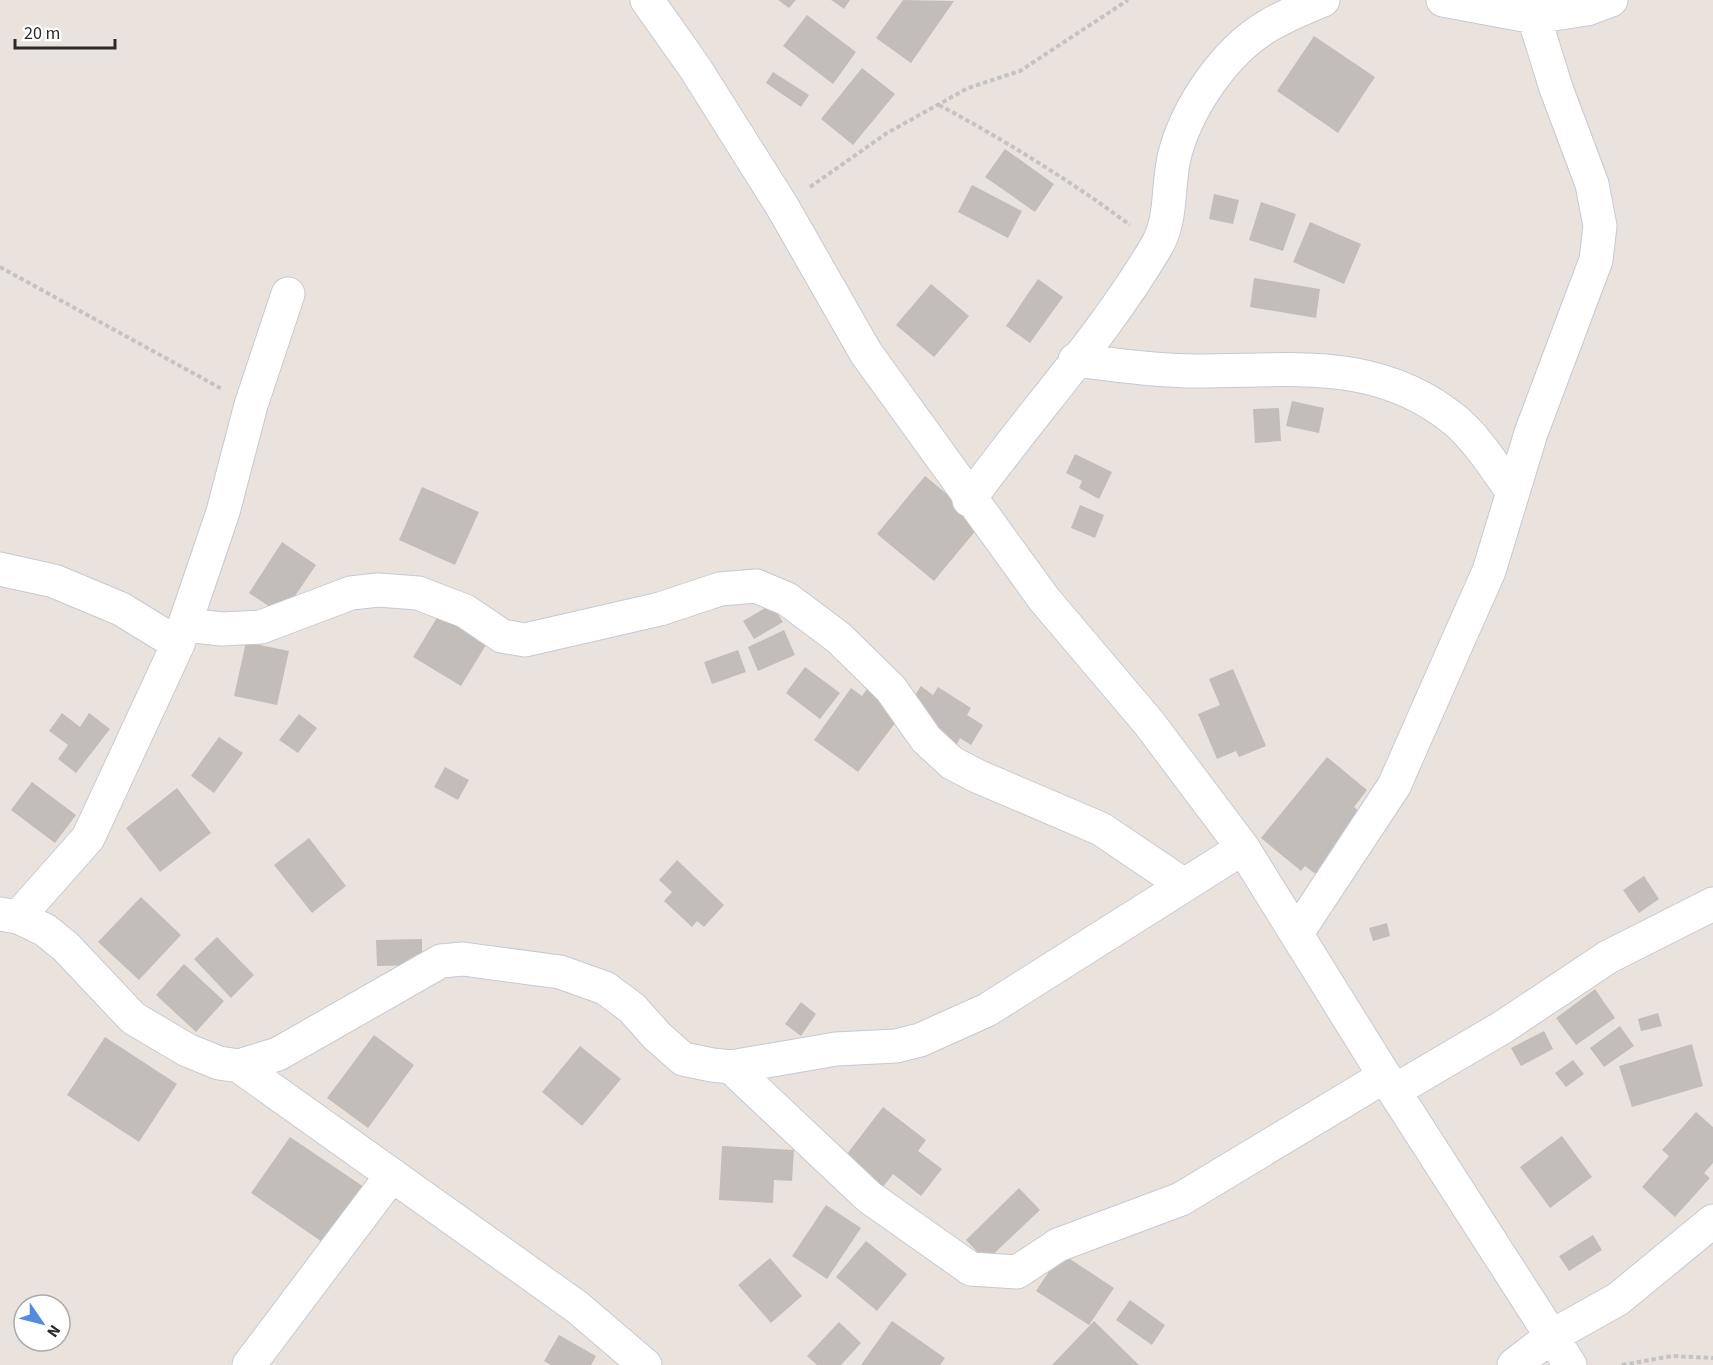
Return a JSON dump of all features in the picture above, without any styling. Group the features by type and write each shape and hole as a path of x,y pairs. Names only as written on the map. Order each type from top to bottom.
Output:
{"street":[{"path":"647,0 695,68 782,206 866,353 969,500 1044,599 1149,723 1243,848 1390,1084 1570,1365"},
{"path":"969,500 1130,288 1158,245 1169,212 1175,151 1192,112 1211,81 1237,51 1264,28 1323,0"},
{"path":"1443,0 1534,17 1587,9 1611,0"},
{"path":"1298,933 1394,786 1489,571 1531,433 1596,260 1600,226 1592,184 1556,88 1534,17"},
{"path":"288,294 251,405 223,512 182,634 88,838 9,916 45,930 66,947 133,1018 187,1050 219,1063 239,1066 278,1054 441,961 463,959 560,972 604,988 632,1008 682,1059 731,1067 836,1049 896,1046 920,1040 987,1010 1243,848"},
{"path":"1075,360 1138,368 1197,371 1296,368 1375,377 1417,396 1455,421 1475,441 1513,492"},
{"path":"0,569 54,581 182,634 261,627 351,593 378,590 418,592 465,611 502,636 525,640 660,609 720,589 756,586 787,599 839,638 891,689 926,739 952,763 1101,829 1184,885"},
{"path":"731,1067 869,1197 971,1269 1017,1272 1058,1245 1181,1199 1390,1084 1503,1027 1608,957 1713,904"},
{"path":"239,1066 577,1307 639,1363"},
{"path":"249,1365 392,1175"},
{"path":"1514,1365 1552,1336 1617,1299 1713,1221"}],"path":[{"path":"782,206 887,133 968,88 1020,71 1128,0"},
{"path":"938,105 1001,138 1059,175 1158,245"},
{"path":"0,267 251,405"},
{"path":"1622,1365 1672,1356 1713,1358"}],"building":[{"path":"778,0 796,0 789,8"},
{"path":"831,0 850,0 844,9"},
{"path":"903,0 954,1 911,63 876,38"},
{"path":"807,15 856,52 833,84 783,46"},
{"path":"1314,36 1375,77 1338,133 1277,91"},
{"path":"862,68 895,94 853,145 821,119"},
{"path":"773,72 809,95 801,107 766,83"},
{"path":"1005,149 1054,184 1035,212 985,177"},
{"path":"972,185 1022,211 1008,238 958,212"},
{"path":"1214,194 1239,200 1233,224 1209,219"},
{"path":"1261,202 1296,214 1283,251 1249,240"},
{"path":"1310,222 1361,244 1344,284 1293,262"},
{"path":"1254,278 1320,289 1316,318 1250,307"},
{"path":"1038,279 1063,297 1030,343 1006,326"},
{"path":"931,284 969,316 934,357 896,325"},
{"path":"1292,401 1324,408 1319,433 1286,426"},
{"path":"1279,408 1281,441 1255,443 1253,409"},
{"path":"1075,454 1112,472 1099,499 1079,488 1082,481 1066,473"},
{"path":"925,476 982,523 934,581 877,534"},
{"path":"422,487 479,512 455,565 399,540"},
{"path":"1080,505 1104,515 1095,538 1071,528"},
{"path":"282,542 316,565 282,615 249,593"},
{"path":"772,604 783,622 754,639 743,621"},
{"path":"441,611 489,640 461,686 413,657"},
{"path":"784,630 795,655 758,671 748,647"},
{"path":"246,642 289,651 277,705 234,696"},
{"path":"738,650 746,672 712,684 704,662"},
{"path":"805,667 840,693 820,719 786,693"},
{"path":"1233,669 1266,746 1239,757 1236,751 1217,759 1198,714 1220,705 1209,679"},
{"path":"921,686 933,695 938,687 971,708 967,715 983,725 971,745 960,738 956,746 908,706"},
{"path":"851,688 862,696 867,689 902,714 858,772 814,740"},
{"path":"62,713 80,727 89,713 110,729 76,773 58,759 68,745 49,731"},
{"path":"299,714 317,728 298,753 279,740"},
{"path":"219,737 243,753 214,793 191,776"},
{"path":"1327,757 1367,790 1354,807 1365,816 1317,875 1305,866 1301,871 1261,838"},
{"path":"445,767 469,780 458,800 434,787"},
{"path":"32,782 76,815 55,843 11,810"},
{"path":"177,788 211,833 160,872 126,828"},
{"path":"309,838 346,886 312,913 274,865"},
{"path":"677,860 724,905 704,927 697,921 692,927 664,901 672,892 659,880"},
{"path":"1644,876 1659,899 1639,913 1623,890"},
{"path":"141,897 181,935 139,980 98,942"},
{"path":"1387,923 1390,936 1373,941 1369,928"},
{"path":"217,937 254,975 231,998 194,959"},
{"path":"422,939 422,965 377,966 376,940"},
{"path":"184,964 224,1001 196,1032 156,995"},
{"path":"1595,989 1615,1018 1576,1045 1556,1018"},
{"path":"801,1002 816,1014 801,1036 785,1024"},
{"path":"1658,1013 1662,1026 1641,1031 1638,1019"},
{"path":"1620,1026 1634,1046 1604,1067 1590,1048"},
{"path":"1544,1031 1553,1049 1521,1066 1511,1048"},
{"path":"374,1035 414,1065 368,1128 327,1098"},
{"path":"105,1037 177,1084 139,1142 67,1095"},
{"path":"1692,1044 1703,1086 1632,1107 1619,1066"},
{"path":"580,1046 621,1079 582,1126 542,1092"},
{"path":"1573,1060 1584,1074 1566,1087 1555,1073"},
{"path":"883,1107 926,1140 918,1151 942,1169 921,1196 893,1174 883,1187 844,1158"},
{"path":"1696,1112 1713,1127 1713,1163 1704,1173 1710,1178 1675,1217 1642,1187 1669,1156 1662,1150"},
{"path":"1562,1136 1592,1177 1550,1208 1520,1167"},
{"path":"290,1137 367,1189 328,1246 251,1193"},
{"path":"722,1146 794,1150 792,1181 774,1180 773,1203 719,1200"},
{"path":"1019,1188 1040,1210 986,1261 966,1240"},
{"path":"826,1205 861,1228 827,1279 792,1256"},
{"path":"1593,1235 1602,1250 1569,1271 1559,1256"},
{"path":"866,1241 907,1274 877,1311 836,1277"},
{"path":"1061,1253 1114,1288 1089,1325 1036,1291"},
{"path":"770,1258 802,1296 771,1323 738,1285"},
{"path":"1130,1300 1165,1325 1152,1345 1116,1320"},
{"path":"892,1321 945,1358 940,1365 861,1365"},
{"path":"1094,1321 1139,1365 1052,1365"},
{"path":"839,1322 861,1343 841,1365 817,1365 807,1356"},
{"path":"559,1335 596,1356 591,1365 551,1365 544,1361"}]}
